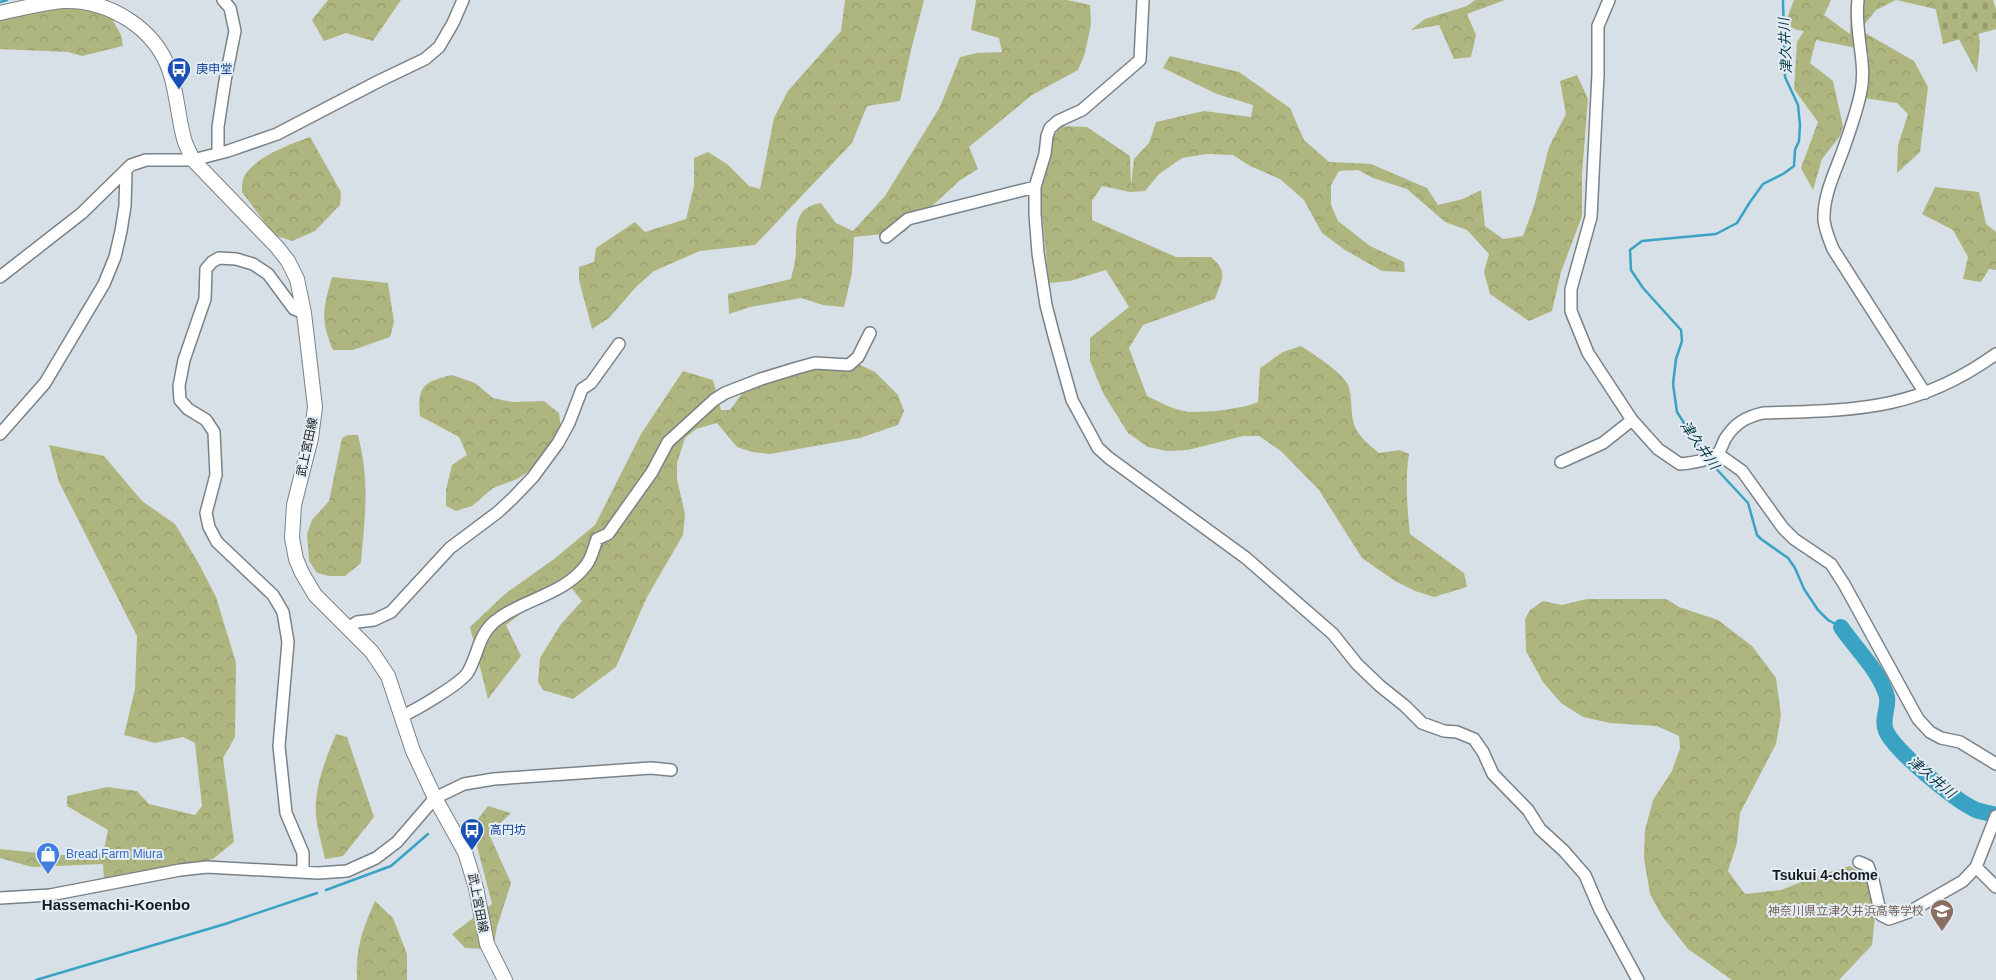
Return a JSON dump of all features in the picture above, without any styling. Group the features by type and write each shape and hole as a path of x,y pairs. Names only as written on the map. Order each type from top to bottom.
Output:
{"main road":[{"name":"武上宮田線","path":"0,13 66,1 98,2 127,17 141,28 159,48 170,72 185,140 193,160 277,247 288,261 298,285 304,312 315,407 311,438 294,505 293,547 302,573 315,595 369,648 385,670 413,751 435,798 465,852 476,888 487,944 505,980"}],"street":[{"path":"0,277 82,213 130,165 146,160 193,160 277,134 379,81 425,60 439,47 454,23 464,0"},
{"path":"1142,0 1140,60 1082,110 1058,121 1050,128 1045,154 1035,187 1036,224 1046,304 1072,400 1098,448 1160,497 1246,558 1333,634 1357,664 1422,723 1444,731 1457,732 1474,739 1483,752 1493,774 1528,810 1540,829 1585,874 1600,910 1638,980"},
{"path":"1609,0 1598,26 1598,74 1591,217 1571,289 1572,310 1588,353 1632,420 1658,450 1680,464 1701,460 1718,454 1740,420 1750,416 1868,408 1891,404 1951,382 1974,370 1996,354"},
{"path":"1858,0 1858,37 1862,62 1862,90 1828,192 1824,211 1825,226 1834,248 1925,393"},
{"path":"218,153 218,127 235,31 230,8 226,1"},
{"path":"0,434 45,383 104,284 115,257 121,231 125,206 126,170"},
{"path":"886,237 908,220 1035,187"},
{"path":"303,872 303,853 286,813 279,746 288,642 283,612 273,595 217,542 209,527 206,514 216,475 214,432 206,420 188,409 180,400 179,386 184,360 204,299 206,269 212,262 219,258 236,258 253,264 268,274 294,309 304,312"},
{"path":"402,716 463,680 473,662 478,643 484,633 497,620 574,579 588,563 597,539 608,534 652,472 668,442 714,400 725,393 761,379 815,363 849,365 858,357 870,333"},
{"path":"348,628 357,622 374,620 391,612 450,548 498,512 533,477 558,443 569,423 582,389 591,382 619,344"},
{"path":"1561,462 1603,443 1632,420"},
{"path":"1718,454 1742,471 1783,528 1794,539 1831,564 1844,584 1918,719 1930,732 1941,738 1960,742 1996,764"},
{"path":"0,898 50,895 207,867 331,874 347,871 370,862 397,842 435,798 464,784 494,779 651,768 671,770"},
{"path":"1859,862 1868,866 1881,915 1888,919 1909,912 1964,881 1976,867 1996,816"},
{"path":"1976,867 1996,887"}],"green space":[{"path":"328,0 401,0 373,41 346,33 324,41 312,20"},
{"path":"845,0 924,0 900,101 867,106 852,143 755,245 700,251 654,271 636,287 609,318 592,329 579,280 579,267 594,262 596,248 635,222 645,232 686,219 694,186 694,158 708,152 727,164 749,186 760,189 774,118 788,91 841,31"},
{"path":"976,0 1067,0 1090,5 1091,25 1084,56 1078,70 1032,95 969,147 978,169 959,181 904,232 854,237 852,273 844,307 823,305 801,298 750,307 729,314 728,294 791,279 795,262 797,224 799,217 811,206 821,203 836,223 853,231 885,196 940,107 960,57 977,53 1002,52 999,38 971,30"},
{"path":"1475,0 1505,0 1467,14 1476,35 1471,57 1454,59 1439,25 1411,30 1425,19 1467,6"},
{"path":"1794,0 1831,0 1824,15 1850,34 1851,0 1896,0 1876,10 1860,30 1914,61 1928,87 1920,152 1897,173 1898,145 1908,114 1897,103 1864,98 1869,54 1862,49 1816,40 1810,63 1833,81 1843,126 1840,136 1822,159 1813,190 1801,168 1818,122 1794,89 1797,42 1804,31 1785,24"},
{"path":"1896,0 1979,0 1975,12 1980,42 1977,73 1944,11"},
{"path":"1934,0 1993,0 1996,9 1996,29 1943,44"},
{"path":"79,6 111,17 121,35 123,46 82,56 68,52 0,49 0,10"},
{"path":"1170,56 1239,72 1290,108 1304,140 1329,162 1371,164 1427,188 1438,205 1463,199 1481,190 1485,226 1503,239 1523,236 1534,206 1549,147 1566,114 1560,81 1577,75 1588,99 1582,174 1582,216 1561,272 1552,311 1529,321 1490,294 1484,272 1489,254 1467,230 1445,222 1407,189 1373,178 1358,170 1339,171 1331,185 1331,205 1338,221 1370,246 1404,262 1405,272 1382,271 1345,250 1322,233 1304,200 1280,179 1250,166 1233,155 1207,154 1182,158 1159,174 1145,191 1130,192 1102,186 1092,201 1092,220 1176,257 1211,257 1222,272 1222,281 1215,299 1143,325 1129,348 1147,396 1175,409 1191,412 1251,405 1258,402 1260,368 1283,352 1301,346 1327,364 1345,380 1350,390 1354,424 1358,433 1365,440 1379,453 1400,450 1409,454 1407,494 1410,534 1464,573 1467,587 1434,597 1415,591 1395,581 1362,558 1319,490 1281,451 1259,436 1243,436 1188,450 1167,451 1148,447 1128,433 1103,393 1090,361 1090,338 1129,307 1106,270 1070,281 1049,283 1041,205 1043,155 1060,126 1087,127 1130,156 1131,186 1134,159 1149,143 1156,122 1204,111 1251,117 1253,105 1217,94 1163,68"},
{"path":"310,137 341,192 340,205 315,231 292,241 274,235 242,192 242,183 253,165 282,148"},
{"path":"1935,187 1979,192 1986,224 1996,232 1996,270 1989,269 1981,282 1963,279 1968,257 1953,230 1922,214"},
{"path":"332,277 388,283 394,322 390,337 353,350 333,350 326,330 324,314"},
{"path":"819,357 854,362 875,372 898,395 904,411 898,425 860,438 770,454 752,452 737,447 717,423 696,429 685,438 677,463 677,479 685,514 683,535 647,597 616,667 573,699 543,690 538,682 540,658 561,624 582,601 565,580 506,625 521,656 488,699 470,627 505,594 554,559 595,525 641,434 683,371 713,380 721,410 730,410 757,373"},
{"path":"452,375 475,383 493,398 513,402 544,401 559,413 562,434 554,455 517,479 493,488 472,506 456,511 446,506 446,490 452,465 467,455 459,437 420,416 419,406 421,391 424,386 435,380"},
{"path":"348,435 358,435 364,468 366,499 361,563 345,576 329,576 317,573 309,561 307,534 312,520 329,501 342,438"},
{"path":"49,445 104,456 142,501 175,524 216,597 236,663 235,737 223,758 234,842 213,859 104,880 103,864 32,867 0,858 0,849 59,855 103,854 108,830 67,806 67,796 107,787 137,791 149,804 195,815 202,806 195,743 183,737 155,743 124,735 135,689 137,636 59,482"},
{"path":"1587,599 1666,599 1679,607 1718,620 1752,646 1776,678 1781,715 1776,744 1740,813 1737,843 1728,871 1745,894 1781,890 1819,875 1850,866 1867,877 1876,907 1872,945 1839,980 1732,980 1688,949 1662,916 1650,894 1644,858 1645,830 1653,800 1672,771 1680,748 1679,736 1657,726 1610,723 1583,717 1561,703 1543,682 1526,651 1525,619 1530,610 1543,601 1562,605"},
{"path":"336,734 347,737 374,817 343,856 325,859 317,823 316,801 321,775"},
{"path":"488,806 511,813 489,834 511,883 494,943 484,949 465,948 452,934 492,904 472,827"},
{"path":"375,901 393,918 407,954 407,980 357,980 361,939"}],"waterway":[{"path":"0,2 7,0"},
{"name":"津久井川","path":"1706,457 1677,412 1673,384 1676,359 1682,341 1681,330 1643,288 1631,270 1630,250 1642,241 1716,234 1737,223 1763,184 1794,166 1800,125 1798,105 1785,77 1783,0"},
{"name":"津久井川","path":"1709,461 1748,503 1757,535 1788,558 1795,568 1804,589 1818,610 1828,620 1841,627"},
{"name":"津久井川","path":"1841,627 1873,669 1884,687 1887,697 1885,727 1892,740 1912,762 1952,795 1974,809 1996,815"},
{"path":"326,890 391,866 428,834"},
{"path":"36,980 225,924 317,893"}],"place":[{"name":"庚申堂","path":"179,90"},
{"name":"高円坊","path":"472,851"},
{"name":"Bread Farm Miura","path":"48,875"},
{"name":"神奈川県立津久井浜高等学校","path":"1942,932"}],"district":[{"name":"Tsukui 4-chome","path":"1825,875"},
{"name":"Hassemachi-Koenbo","path":"116,904"}]}
